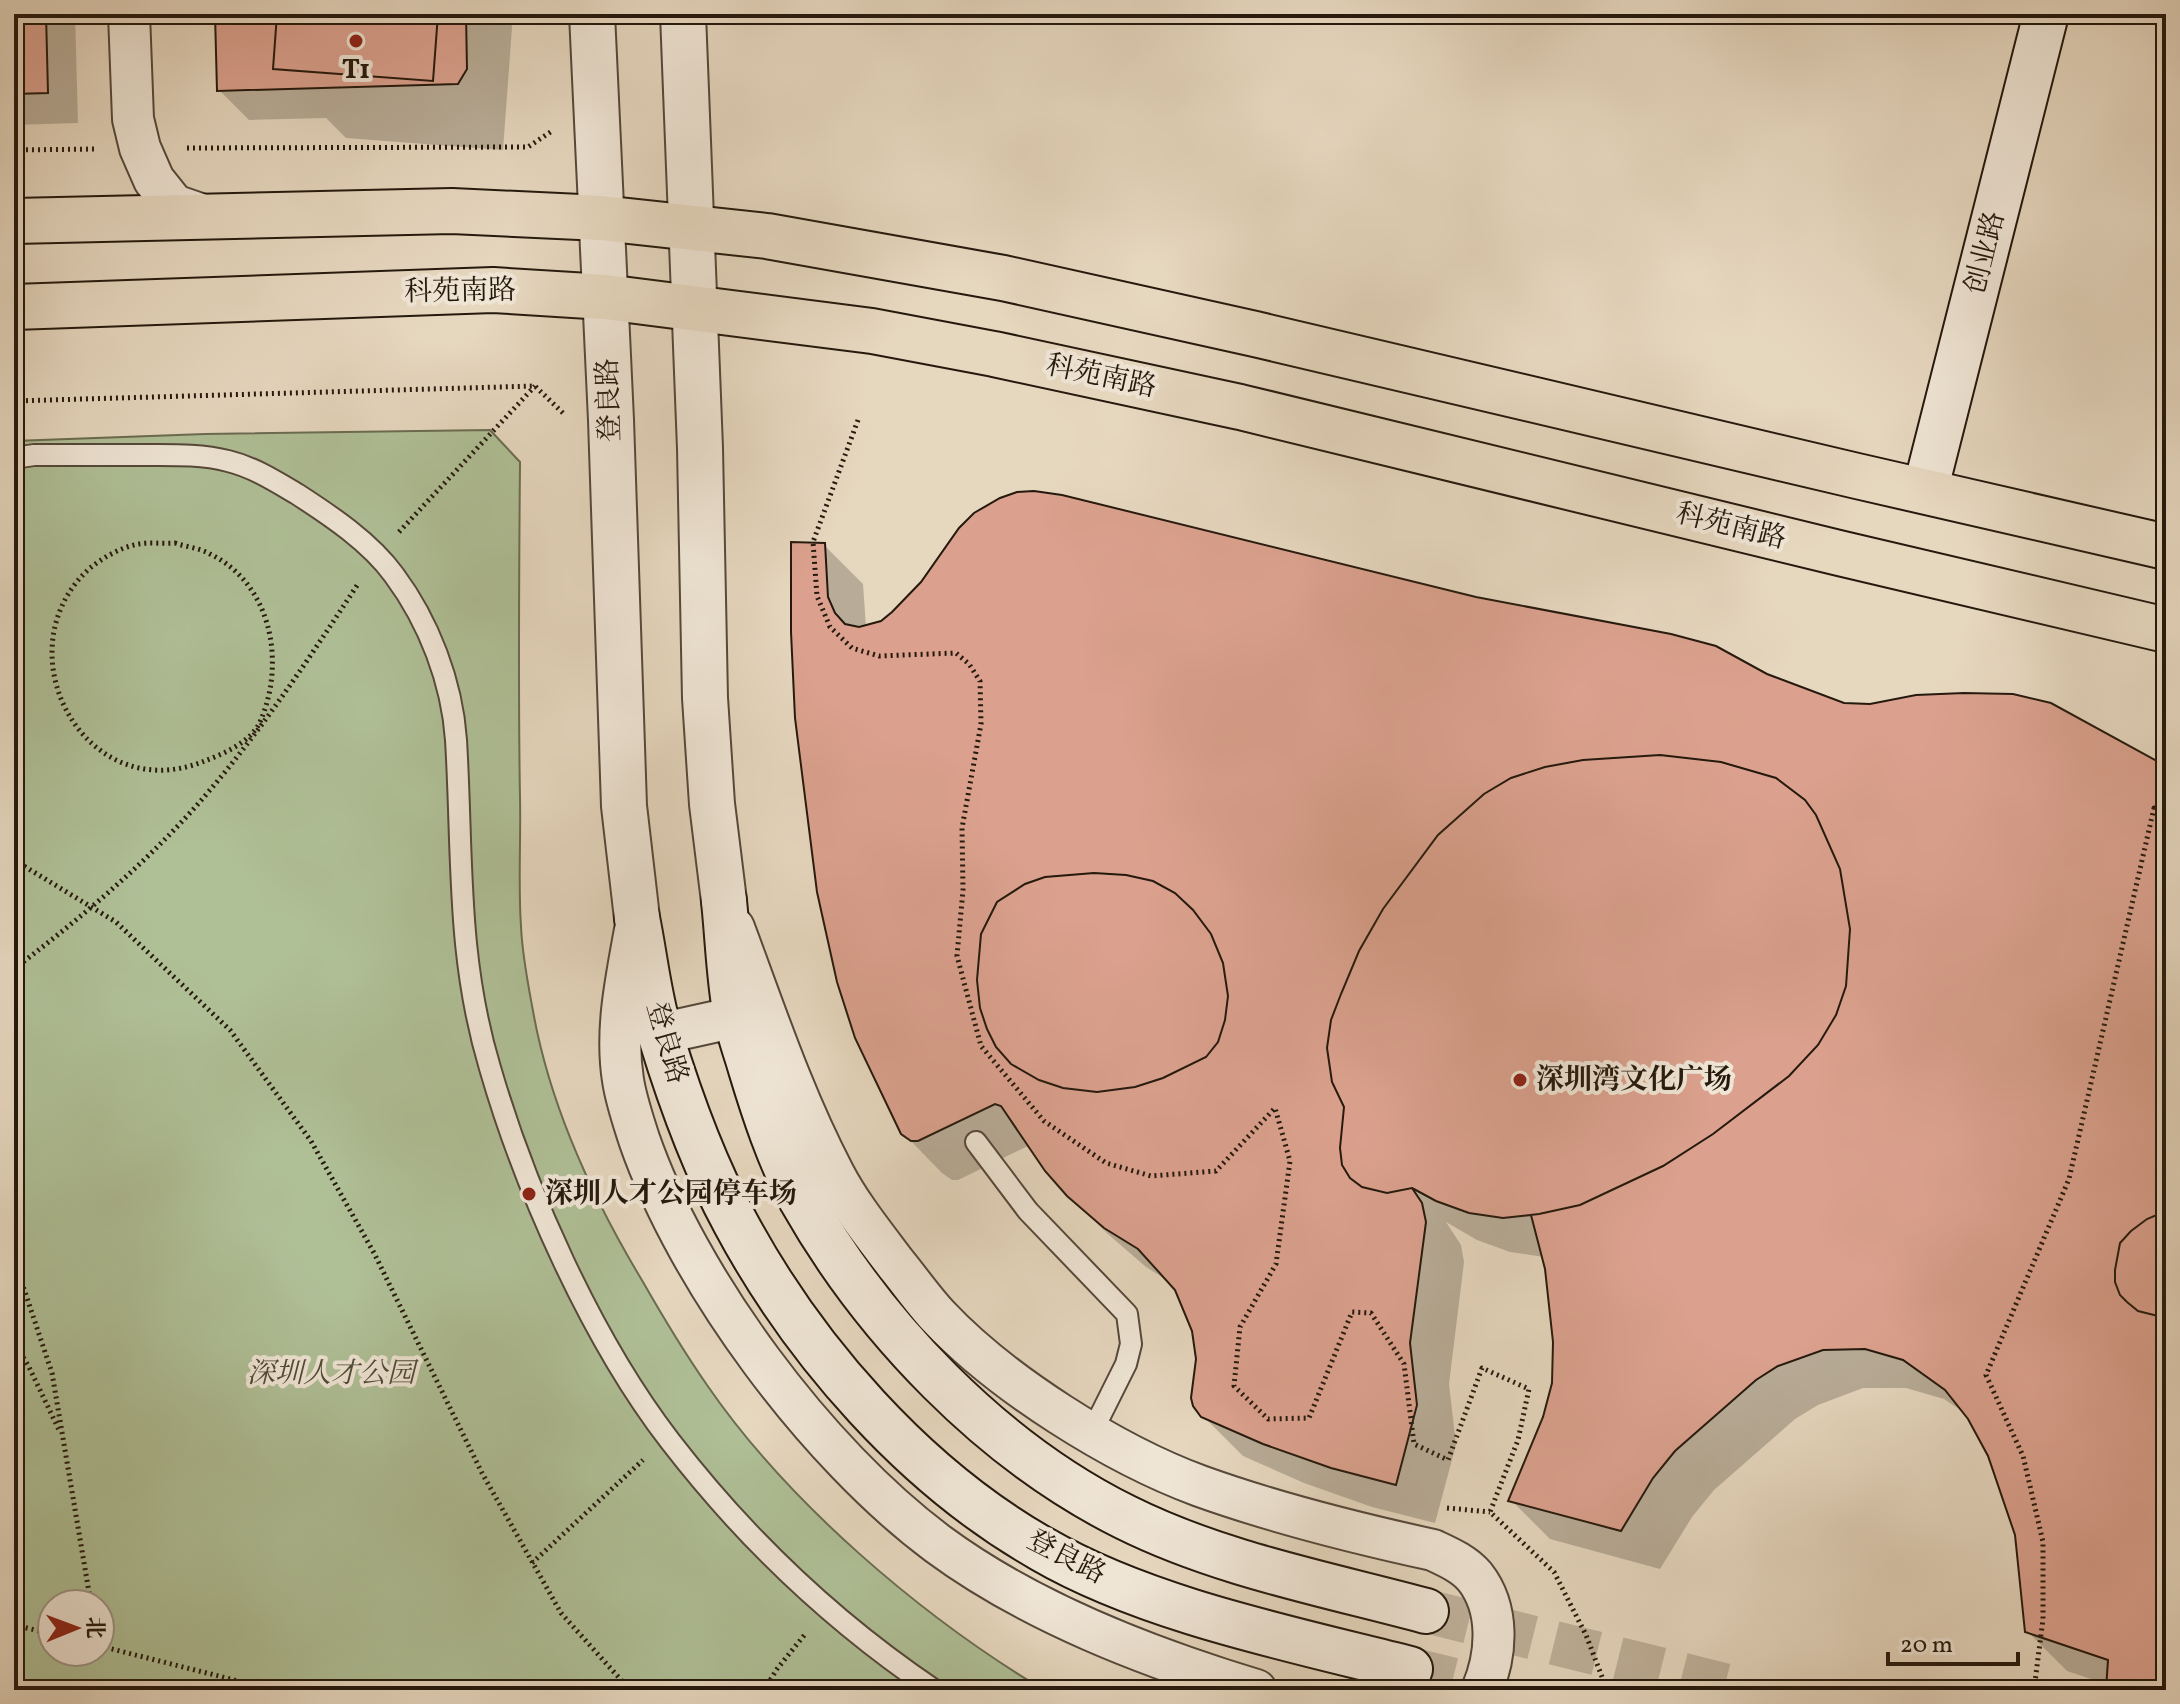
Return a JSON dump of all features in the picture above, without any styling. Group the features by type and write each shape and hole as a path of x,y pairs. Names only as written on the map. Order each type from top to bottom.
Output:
{"main road":[{"name":"登良路","path":"592,14 624,806 637,918 659,1034 693,1128 734,1222 786,1307 846,1384 924,1463 984,1512 1043,1550 1102,1578 1217,1618 1410,1669"},
{"path":"683,14 695,308 705,698 712,804 736,1017 766,1118 800,1196 849,1276 903,1342 1023,1456 1073,1490 1128,1519 1234,1559 1426,1611"},
{"name":"创业路","path":"1925,491 2046,14"},
{"path":"14,221 452,211 601,218 767,236 1003,278 1255,334 2166,547"},
{"name":"科苑南路","path":"14,307 493,290 605,297 872,331 1240,407 2166,630"}],"street":[{"path":"129,14 133,119 140,148 154,180 174,205 206,216"},
{"path":"724,901 800,1103 836,1178 885,1250 937,1315 992,1366 1041,1401 1146,1462 1198,1485 1255,1504 1433,1550 1456,1561 1474,1575 1487,1596 1492,1618 1494,1641 1491,1669 1482,1690"},
{"path":"637,918 621,1012 619,1049 623,1083 636,1128 655,1183 682,1239 770,1371 823,1436 885,1500 939,1545 1075,1624 1140,1651 1256,1690"},
{"path":"659,1034 736,1017"}],"lane":[{"path":"14,458 34,455 196,455 231,461 271,479 314,505 354,535 393,574 422,621 448,684 456,737 463,923 471,996 490,1068 518,1152 555,1240 597,1324 668,1438 728,1511 827,1608 934,1690"},
{"path":"976,1142 1028,1211 1127,1314 1131,1344 1126,1364 1092,1432"}],"path":[{"path":"14,150 528,147 559,126"},
{"path":"14,401 535,386 571,421"},
{"path":"14,969 93,908 204,797 282,698 376,557 535,386"},
{"path":"858,420 813,542 817,596 830,627 852,648 879,656 956,653 969,664 980,681 981,724 962,828 963,890 957,956 981,1046 1044,1121 1106,1163 1151,1176 1216,1171 1275,1108 1290,1161 1276,1264 1240,1327 1234,1386 1268,1419 1309,1418 1352,1312 1371,1313 1404,1364 1414,1444 1448,1460 1482,1368 1529,1389 1518,1440 1490,1512 1554,1572 1586,1635 1607,1690"},
{"path":"175,543 210,553 240,575 261,605 272,640 274,672 269,702 255,731 227,752 193,765 162,770 125,764 91,746 65,718 51,684 47,647 56,612 75,581 104,557 138,544 175,543"},
{"path":"2034,1690 2043,1619 2043,1542 2023,1456 1986,1375 2069,1179 2154,808 2166,819"},
{"path":"14,860 116,922 230,1030 311,1141 374,1253 482,1473 561,1613 630,1690"},
{"path":"14,1259 52,1373 88,1588"},
{"path":"14,1342 63,1438"},
{"path":"532,1563 668,1438"},
{"path":"764,1690 777,1669 827,1608"},
{"path":"14,1625 36,1630"},
{"path":"116,1650 274,1690"}],"green space":[{"name":"深圳人才公园","path":"490,430 520,462 522,937 541,1047 550,1082 576,1151 607,1218 682,1347 740,1429 777,1472 817,1514 905,1593 998,1661 1044,1690 14,1690 14,441 205,434"}],"building":[{"path":"14,14 46,14 48,93 14,94"},
{"path":"215,14 466,14 467,69 458,84 217,91"},
{"name":"T1","path":"277,14 438,14 433,81 273,69"},
{"name":"深圳湾文化广场","path":"1017,492 1062,495 1476,597 1671,634 1716,646 1767,674 1844,703 1870,704 1916,695 1964,693 2013,694 2051,703 2166,766 2166,1690 2106,1690 2108,1660 2025,1632 2015,1535 1988,1456 1968,1419 1945,1390 1903,1360 1865,1349 1823,1350 1778,1366 1756,1380 1675,1451 1653,1478 1621,1531 1508,1501 1543,1417 1552,1383 1553,1342 1545,1269 1531,1215 1503,1218 1469,1213 1412,1188 1422,1203 1426,1222 1410,1343 1417,1405 1396,1485 1331,1468 1263,1444 1201,1417 1191,1398 1196,1359 1192,1331 1175,1290 1138,1249 1104,1228 1067,1196 1045,1171 1001,1106 995,1104 918,1141 911,1141 901,1134 855,1038 837,982 817,892 795,718 791,542 825,543 828,597 835,613 845,624 859,627 881,621 892,612 921,582 959,528 974,513 1000,498"},
{"path":"1660,755 1721,762 1776,778 1805,800 1816,815 1840,869 1850,929 1846,986 1836,1015 1818,1045 1789,1076 1713,1134 1663,1166 1580,1205 1503,1218 1469,1213 1412,1188 1387,1193 1362,1187 1350,1178 1342,1165 1340,1148 1344,1107 1332,1082 1327,1048 1331,1020 1341,994 1359,951 1383,909 1438,835 1484,794 1511,778 1545,767 1583,760"},
{"path":"1094,873 1153,881 1175,893 1211,934 1223,963 1228,996 1218,1042 1206,1057 1163,1078 1135,1087 1097,1092 1063,1088 1039,1080 1011,1064 996,1047 987,1029 980,1008 977,980 981,934 997,902 1025,884 1045,877"},
{"path":"2166,1211 2166,1318 2138,1311 2127,1302 2120,1295 2115,1282 2115,1270 2120,1243 2147,1219"}],"tunnel":[{"path":"1426,1611 1744,1690"},
{"path":"1410,1669 1494,1690"}],"place":[{"name":"T1","path":"356,41"},
{"name":"深圳湾文化广场","path":"1520,1080"},
{"name":"深圳人才公园停车场","path":"529,1194"}]}
